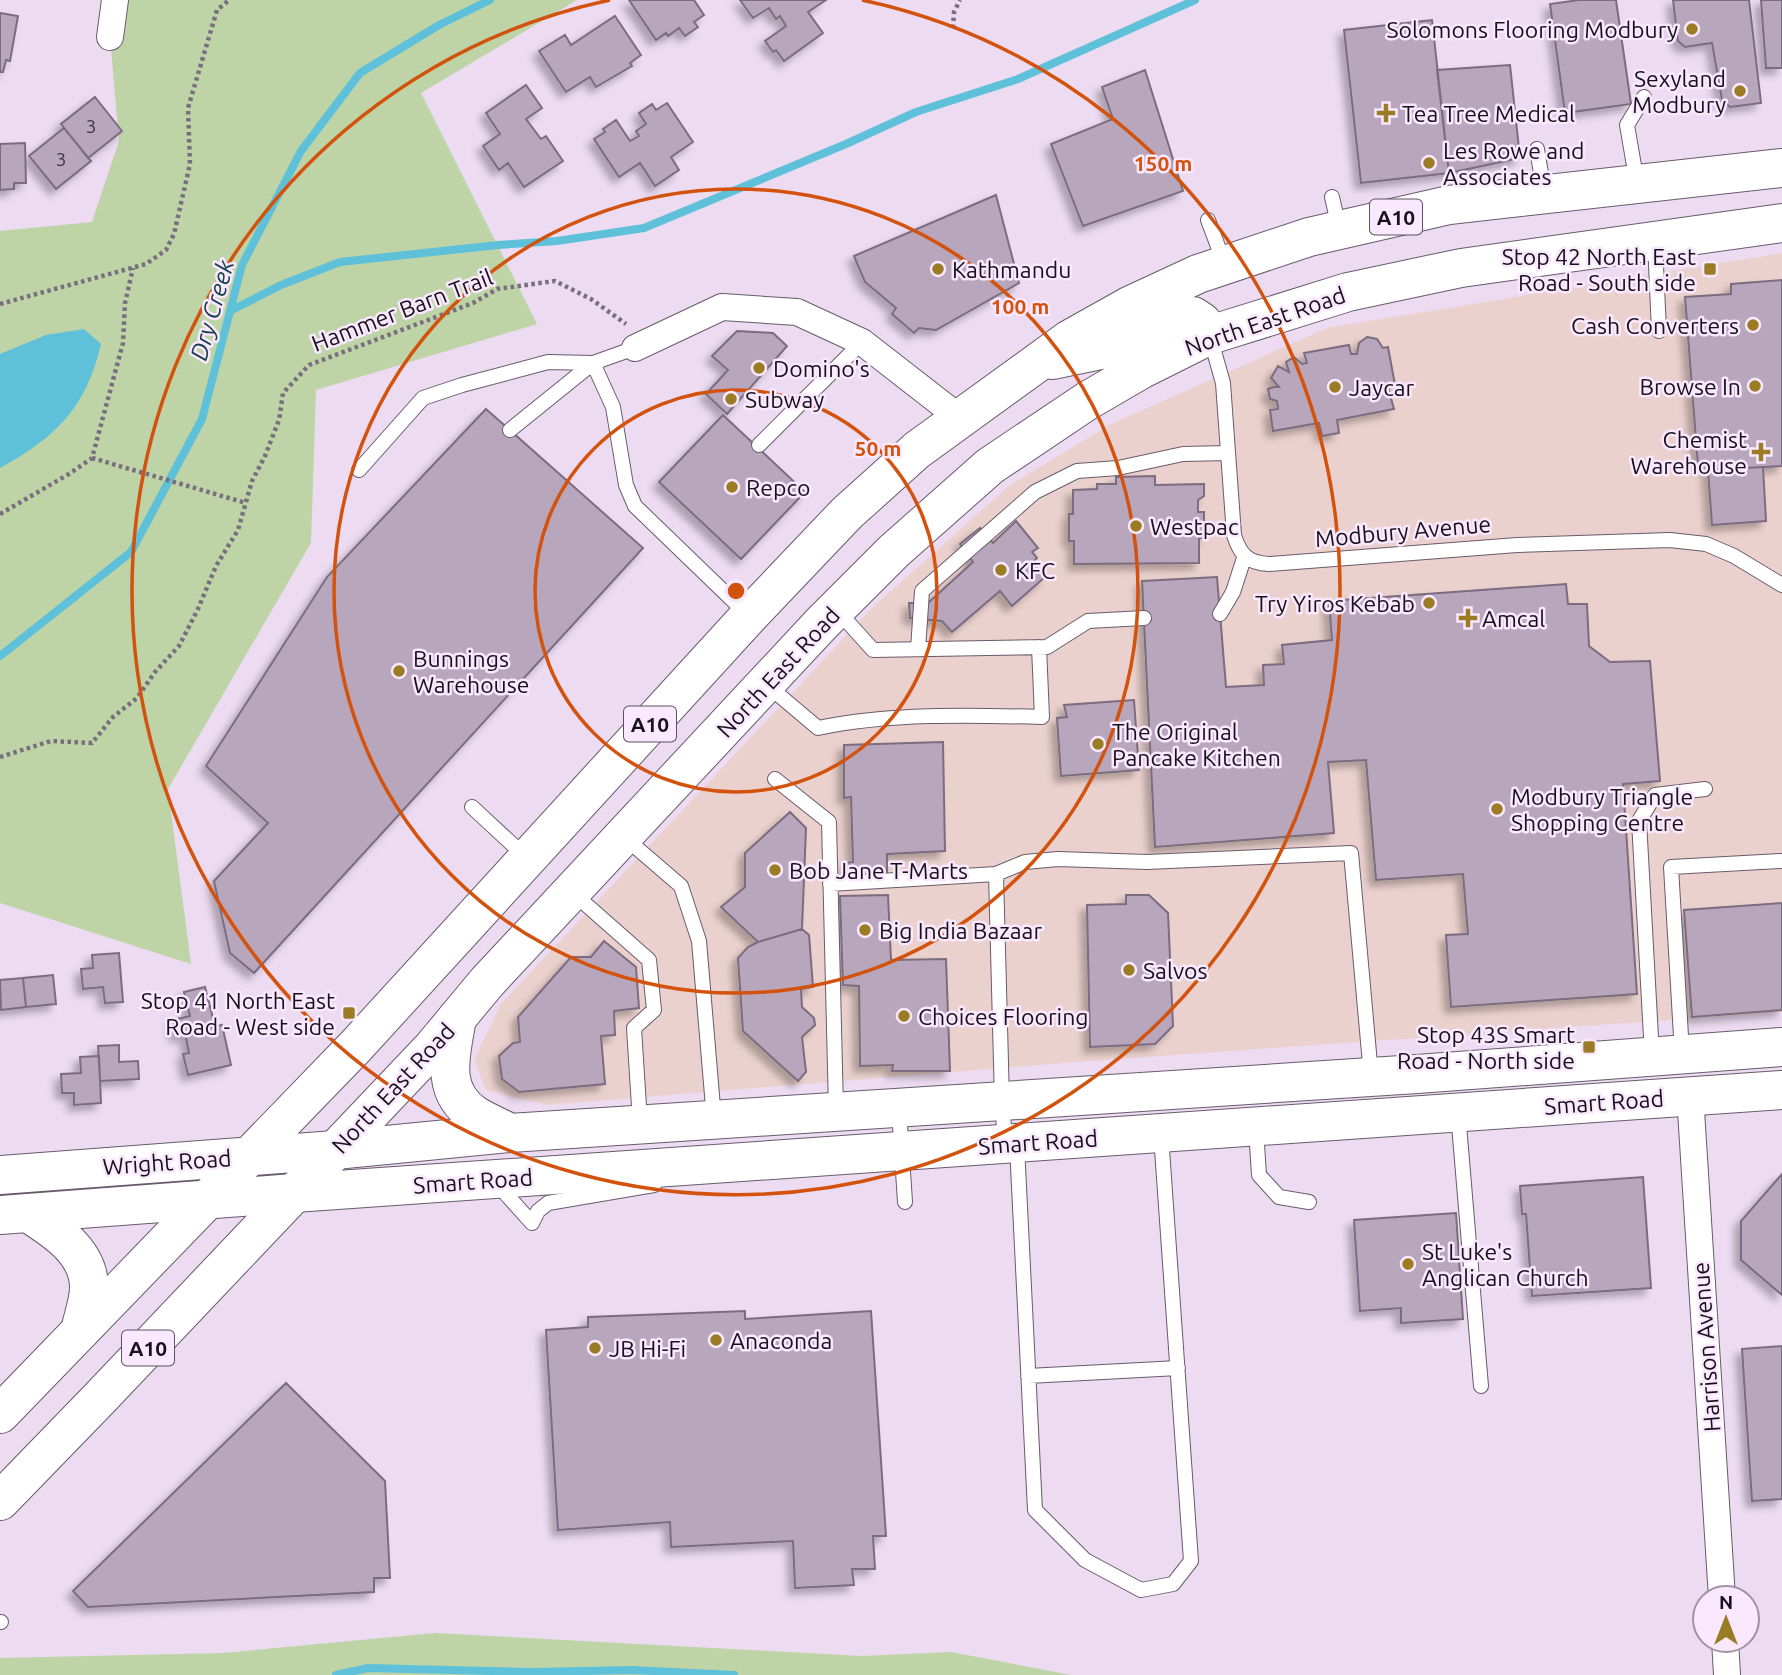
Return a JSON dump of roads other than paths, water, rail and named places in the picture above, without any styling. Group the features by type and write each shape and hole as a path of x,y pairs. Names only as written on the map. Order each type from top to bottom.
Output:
{"main road":[{"name":"A10","path":"0,1414 356,1046 749,615 847,513 917,450 1070,339 1129,306 1198,274 1309,237 1336,213 1449,205 1782,168"},
{"name":"North East Road","path":"0,1501 433,1047 487,982 836,609 894,551 1000,459 1087,401 1142,369 1210,335 1348,292 1461,268 1782,223"},
{"path":"1038,363 1106,349 1158,326 1193,316 1202,322 1210,335"},
{"path":"961,419 1000,459"},
{"path":"457,1018 450,1064 453,1089 473,1114 510,1133"},
{"name":"Smart Road","path":"335,1150 510,1133 1371,1077 1782,1047"},
{"name":"Smart Road","path":"295,1193 1782,1090"},
{"name":"Wright Road","path":"0,1175 335,1150"},
{"name":"Wright Road","path":"14,1214 295,1193"},
{"path":"14,1214 62,1236 82,1262 89,1284 80,1331"}],"street":[{"path":"110,37 115,0"},
{"path":"643,345 722,307 797,312 862,342 961,419"},
{"name":"Harrison Avenue","path":"1690,1096 1721,1584"},
{"path":"1726,1654 1727,1675"}],"lane":[{"path":"1637,184 1627,125 1643,97"},
{"path":"1537,149 1545,195"},
{"path":"1208,220 1225,265"},
{"path":"1655,242 1659,331"},
{"path":"1210,335 1223,383 1234,535 1244,558 1233,592 1220,614"},
{"path":"759,444 862,342"},
{"path":"510,430 593,363 643,345"},
{"path":"359,470 423,398 548,362 593,363"},
{"path":"593,363 613,407 626,485 635,506 749,615"},
{"path":"918,649 922,591 1035,492 1077,471 1118,468 1183,454 1228,453"},
{"name":"Modbury Avenue","path":"1244,558 1269,564 1517,545 1670,540 1706,544 1734,556 1782,584"},
{"path":"836,609 873,650 1047,647 1088,621 1144,618"},
{"path":"766,684 818,728 850,721 986,716 1042,717 1039,647"},
{"path":"775,779 829,822 836,1112"},
{"path":"1667,1056 1639,821 1655,795 1705,789"},
{"path":"471,807 527,858"},
{"path":"624,836 681,886 699,941 714,1121"},
{"path":"830,884 996,874 1025,862 1058,859 1147,862 1351,853 1371,1077"},
{"path":"1667,1056 1671,867 1782,860"},
{"path":"996,874 1002,1101 1011,1144 1035,1510 1085,1560 1141,1590 1173,1584 1191,1562 1161,1133"},
{"path":"572,892 649,960 654,1010 634,1028 640,1124"},
{"path":"898,1108 905,1202"},
{"path":"1458,1112 1481,1387"},
{"path":"1256,1127 1259,1175 1279,1197 1309,1202"},
{"path":"1028,1376 1178,1368"}],"water":[{"path":"84,329 101,344 87,386 77,403 53,432 0,468 0,354 46,335"}],"waterway":[{"name":"Dry Creek","path":"0,656 131,552 202,419 242,265 301,151 360,73 439,25 490,0"},
{"path":"230,311 281,285 340,262 557,241 644,228 916,112 1018,79 1195,0"},
{"path":"336,1675 368,1668 533,1672 632,1670 734,1675"}],"place":[{"name":"Solomons Flooring Modbury","path":"1692,29"},
{"name":"Sexyland Modbury","path":"1740,91"},
{"name":"Tea Tree Medical","path":"1386,113"},
{"name":"Les Rowe and Associates","path":"1429,163"},
{"name":"Kathmandu","path":"938,269"},
{"name":"Stop 42 North East Road - South side","path":"1710,269"},
{"name":"Cash Converters","path":"1753,325"},
{"name":"Domino's","path":"759,368"},
{"name":"Browse In","path":"1755,386"},
{"name":"Jaycar","path":"1335,387"},
{"name":"Subway","path":"731,399"},
{"name":"Chemist Warehouse","path":"1761,452"},
{"name":"Repco","path":"732,487"},
{"name":"Westpac","path":"1136,526"},
{"name":"KFC","path":"1001,570"},
{"name":"Try Yiros Kebab","path":"1429,603"},
{"name":"Amcal","path":"1468,618"},
{"name":"Bunnings Warehouse","path":"399,671"},
{"name":"The Original Pancake Kitchen","path":"1098,744"},
{"name":"Modbury Triangle Shopping Centre","path":"1497,809"},
{"name":"Bob Jane T-Marts","path":"775,870"},
{"name":"Big India Bazaar","path":"865,930"},
{"name":"Salvos","path":"1129,970"},
{"name":"Stop 41 North East Road - West side","path":"349,1013"},
{"name":"Choices Flooring","path":"904,1016"},
{"name":"Stop 43S Smart Road - North side","path":"1589,1047"},
{"name":"St Luke's Anglican Church","path":"1408,1264"},
{"name":"Anaconda","path":"716,1340"},
{"name":"JB Hi-Fi","path":"595,1348"}]}
